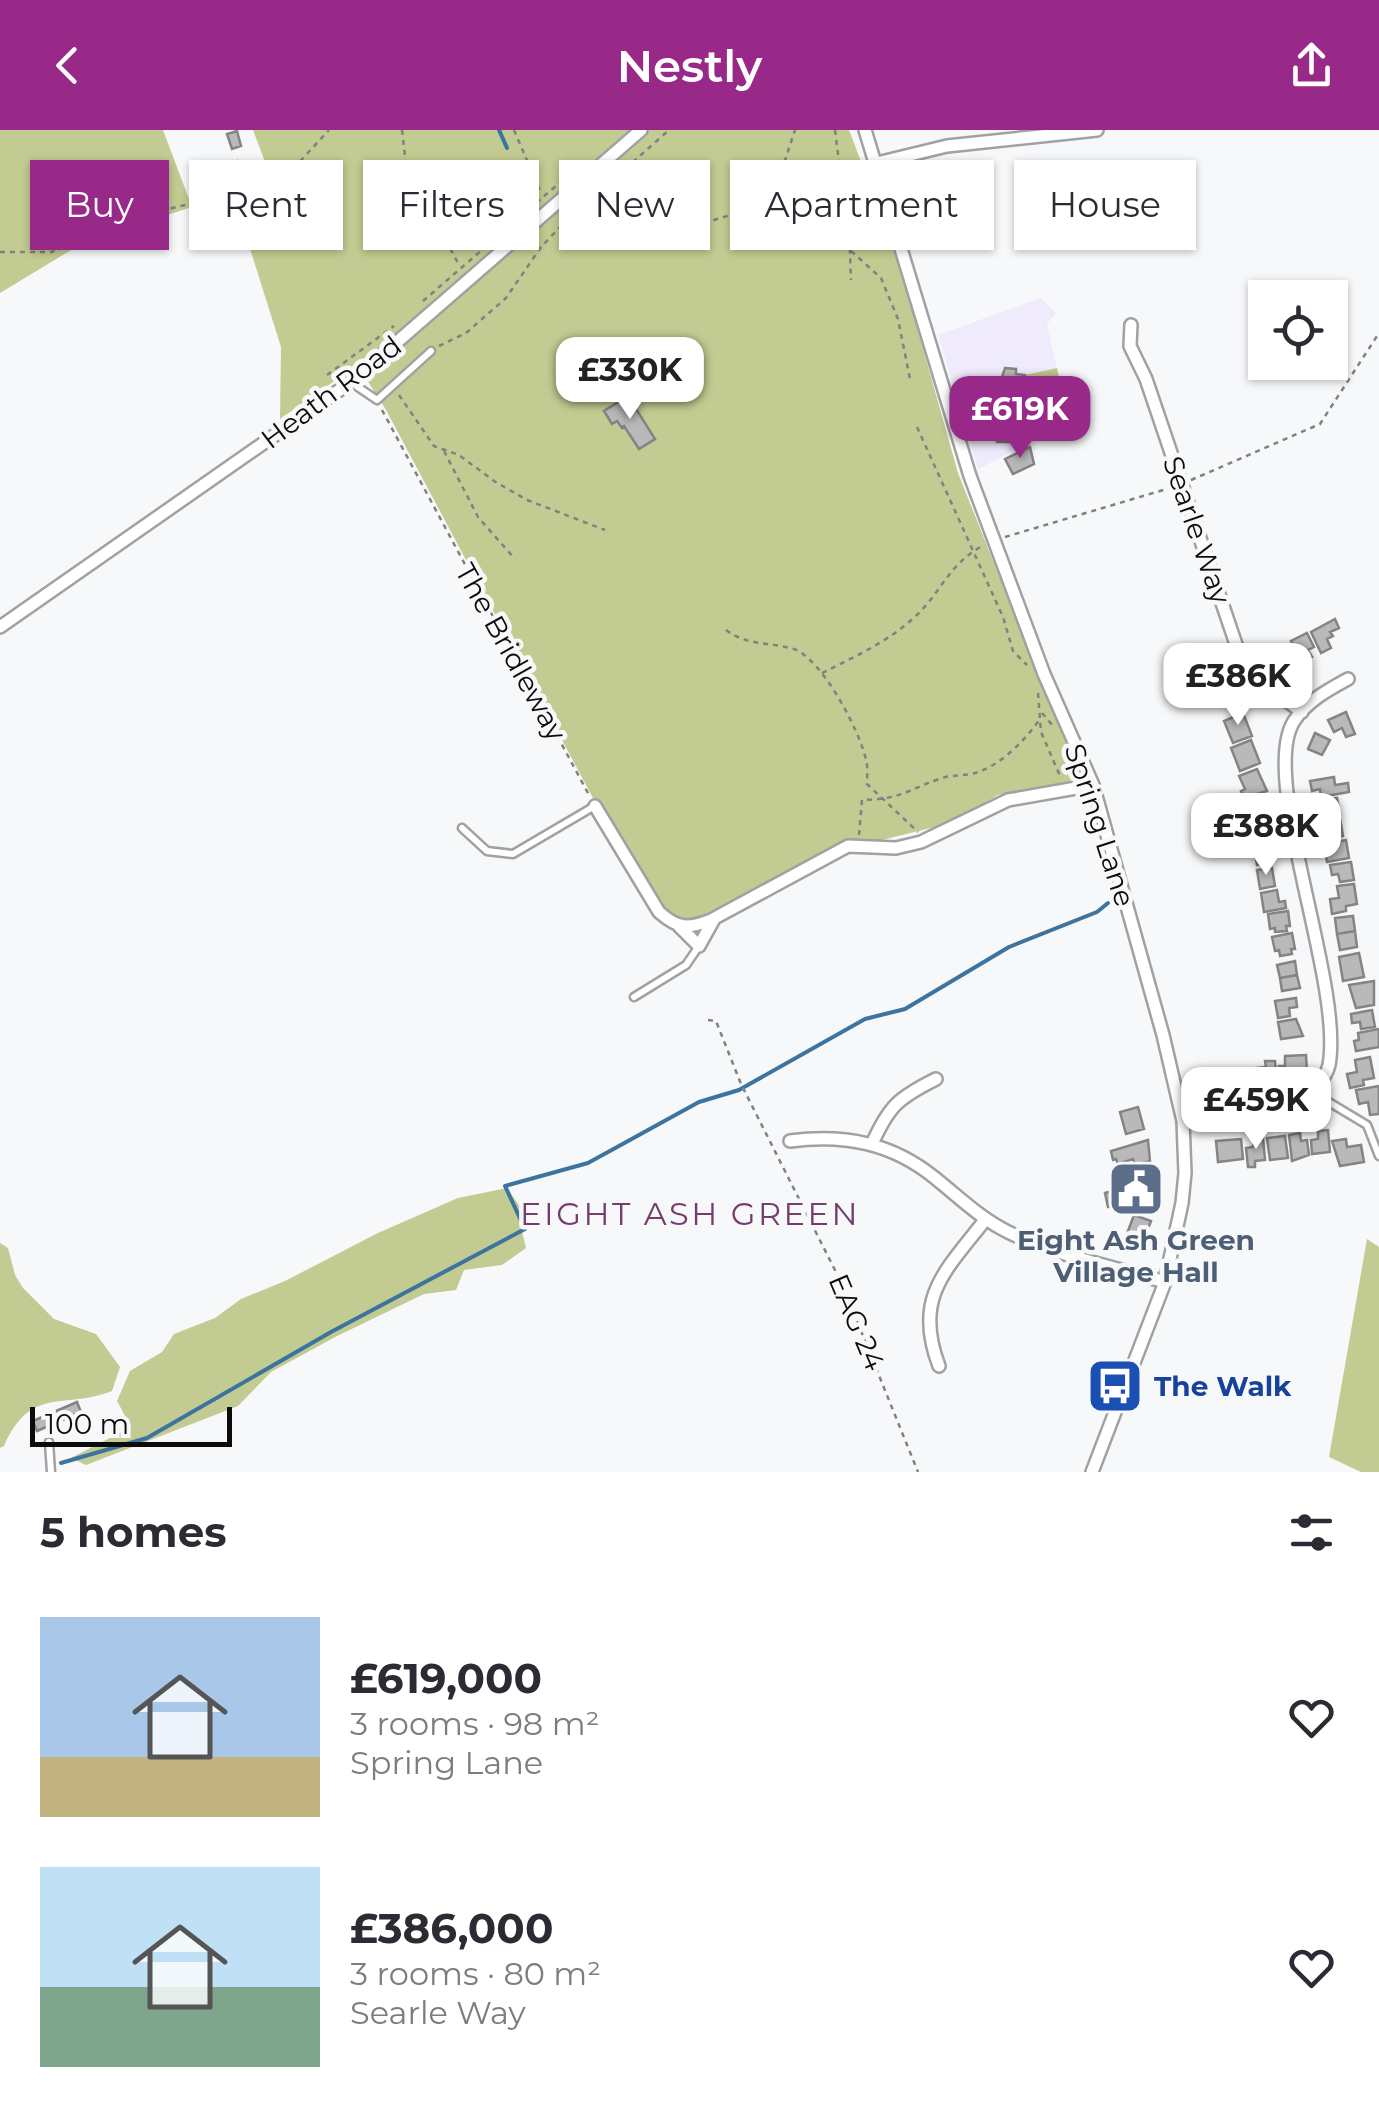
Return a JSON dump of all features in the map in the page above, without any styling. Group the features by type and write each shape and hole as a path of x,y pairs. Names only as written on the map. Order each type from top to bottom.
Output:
{"street":[{"name":"Heath Road","path":"0,627 352,382 642,130"},
{"name":"Spring Lane","path":"865,130 876,160"},
{"path":"889,160 947,146 1097,130"},
{"name":"Spring Lane","path":"903,250 970,476 1044,674 1094,786 1164,1035 1183,1122 1183,1192 1165,1282 1092,1472"},
{"name":"Searle Way","path":"1131,324 1130,346 1146,380 1240,659 1261,682 1302,712"},
{"path":"1183,1122 1249,1116 1292,1107 1312,1092 1329,1068 1330,1016 1283,766 1292,723 1316,697 1348,679"},
{"path":"675,924 688,928 714,918 848,846 896,848 922,842 1008,800 1094,786"},
{"path":"594,806 659,912 699,946 714,918"},
{"path":"872,1144 888,1109 906,1094 936,1079"},
{"path":"790,1141 820,1138 872,1144 898,1153 985,1220 1015,1235 1165,1282"},
{"path":"939,1366 928,1339 930,1304 940,1277 985,1220"}],"lane":[{"path":"352,382 376,400 431,351"},
{"path":"462,828 486,852 513,854 594,806"},
{"path":"634,997 687,964 699,946"},
{"path":"1312,1092 1367,1125 1379,1156"},
{"path":"49,1442 51,1472"}],"path":[{"path":"0,252 52,252 77,234 107,224 264,186 292,169 329,130"},
{"path":"402,130 406,164 461,267"},
{"path":"514,130 542,195 559,207"},
{"path":"635,160 669,130"},
{"path":"785,160 795,130"},
{"path":"835,130 839,160"},
{"path":"420,305 542,195"},
{"path":"431,351 466,332 506,298 541,246 559,229"},
{"path":"850,250 851,280"},
{"path":"850,250 881,278 898,319 910,379"},
{"path":"327,375 400,322"},
{"path":"822,673 889,638 920,612 948,572 994,540 1182,484 1320,424 1379,333"},
{"path":"390,388 400,396 434,446 459,455 527,500 605,530"},
{"name":"The Bridleway","path":"376,400 594,806"},
{"path":"917,427 1003,618 1013,651 1037,674"},
{"path":"443,449 478,517 515,559"},
{"path":"726,630 741,641 799,651 822,673 846,713 866,760 867,784 916,828 922,842"},
{"path":"1038,690 1040,719 1053,763 1068,790"},
{"path":"858,846 862,800 906,796 943,777 976,773 1030,734 1040,719"},
{"name":"EAG 24","path":"708,1020 716,1021 741,1084 842,1284 918,1472"}],"shaded area":[{"path":"1041,298 1056,313 1047,324 1069,424 978,469 938,335"}],"green space":[{"path":"0,130 163,130 189,208 169,214 169,160 30,160 30,250 71,250 0,293"},
{"path":"253,130 849,130 860,160 730,160 730,250 895,250 958,473 1077,771 1070,781 998,795 951,823 882,840 845,840 729,903 696,918 673,919 663,910 601,813 367,380 343,375 280,419 281,347 250,250 343,250 343,160 264,160"},
{"path":"1057,368 1067,414 1027,427 1022,423 1025,375"},
{"path":"507,1188 528,1218 520,1223 526,1248 502,1265 464,1270 456,1290 424,1294 337,1336 271,1372 238,1406 86,1465 71,1458 131,1427 117,1401 130,1371 162,1352 174,1334 215,1318 241,1299 378,1233 458,1198"},
{"path":"1367,1239 1379,1247 1379,1472 1361,1472 1329,1457"},
{"path":"0,1243 8,1248 23,1288 54,1319 96,1334 120,1367 112,1391 37,1407 25,1414 0,1448"}],"building":[{"path":"237,131 241,146 232,149 227,134"},
{"path":"1005,368 1025,375 1021,411 1013,410 1016,442 997,442 997,434 989,434 988,382 1000,383"},
{"path":"628,396 655,439 639,449 624,426 617,421 612,424 604,411"},
{"path":"1030,447 1034,464 1013,474 1005,459"},
{"path":"1335,619 1339,628 1330,632 1333,636 1327,639 1331,648 1321,653 1311,632"},
{"path":"1307,633 1314,647 1308,650 1312,657 1302,662 1291,641"},
{"path":"1346,712 1355,734 1346,737 1342,728 1334,732 1328,720"},
{"path":"1243,713 1252,736 1233,743 1224,721"},
{"path":"1315,733 1330,740 1322,755 1308,749"},
{"path":"1251,740 1260,763 1240,771 1231,748"},
{"path":"1257,769 1267,791 1244,798 1239,776"},
{"path":"1334,777 1335,785 1348,783 1349,792 1321,797 1320,789 1312,791 1310,781"},
{"path":"1337,798 1340,814 1317,819 1315,808 1324,806 1323,800"},
{"path":"1263,804 1269,835 1249,839 1242,808"},
{"path":"1340,819 1343,836 1327,839 1326,832 1319,833 1317,823"},
{"path":"1267,840 1271,862 1257,865 1253,842"},
{"path":"1346,840 1349,858 1327,862 1325,851 1332,849 1331,843"},
{"path":"1351,862 1354,880 1340,882 1338,874 1332,875 1330,865"},
{"path":"1272,868 1275,886 1260,889 1257,870"},
{"path":"1354,884 1357,904 1332,914 1330,899 1339,898 1337,886"},
{"path":"1277,890 1279,902 1285,901 1286,908 1264,912 1261,893"},
{"path":"1288,911 1287,931 1270,929 1268,914"},
{"path":"1353,916 1355,931 1337,934 1335,918"},
{"path":"1355,931 1357,947 1340,950 1337,934"},
{"path":"1292,933 1295,949 1291,949 1292,954 1280,956 1272,937"},
{"path":"1359,953 1364,977 1343,981 1339,957"},
{"path":"1295,961 1297,975 1280,978 1277,965"},
{"path":"1297,975 1300,988 1282,991 1280,978"},
{"path":"1374,981 1374,1005 1356,1008 1349,985"},
{"path":"1296,998 1297,1007 1289,1008 1290,1016 1278,1018 1275,1001"},
{"path":"1372,1010 1375,1027 1361,1029 1360,1022 1352,1023 1351,1014"},
{"path":"1296,1019 1303,1036 1281,1039 1278,1022"},
{"path":"1379,1029 1379,1047 1356,1051 1354,1041 1359,1040 1358,1033"},
{"path":"1306,1055 1307,1072 1294,1073 1294,1079 1280,1080 1279,1066 1285,1066 1285,1056"},
{"path":"1370,1057 1374,1078 1350,1088 1347,1074 1357,1072 1355,1060"},
{"path":"1265,1061 1275,1061 1277,1082 1268,1082 1269,1090 1258,1091 1256,1068 1266,1067"},
{"path":"1379,1086 1379,1114 1370,1115 1368,1102 1359,1104 1356,1090"},
{"path":"1138,1107 1144,1129 1126,1134 1120,1112"},
{"path":"1328,1130 1330,1152 1312,1154 1311,1140 1318,1139 1318,1131"},
{"path":"1300,1133 1301,1141 1307,1140 1309,1155 1292,1161 1289,1135"},
{"path":"1285,1136 1288,1158 1270,1160 1267,1138"},
{"path":"1263,1138 1265,1160 1248,1167 1246,1148 1253,1147 1253,1139"},
{"path":"1241,1139 1243,1159 1218,1162 1216,1141"},
{"path":"1346,1139 1347,1147 1361,1145 1364,1162 1340,1166 1332,1141"},
{"path":"1148,1140 1150,1161 1135,1165 1133,1159 1118,1164 1113,1160 1111,1151"},
{"name":"Eight Ash Green Village Hall","path":"1146,1175 1153,1203 1134,1208 1132,1200 1108,1207 1105,1193 1140,1184 1138,1177"},
{"path":"1134,1215 1151,1221 1140,1250 1123,1244"},
{"path":"77,1402 81,1412 37,1431 33,1421"}],"waterway":[{"path":"499,130 507,148"},
{"path":"61,1463 147,1438 331,1332 525,1229 505,1186 588,1163 699,1102 739,1090 865,1019 905,1009 1009,947 1097,912 1108,903"}],"place":[{"name":"Eight Ash Green Village Hall","path":"1136,1189"},
{"name":"The Walk","path":"1115,1386"}],"district":[{"name":"EIGHT ASH GREEN","path":"690,1214"}]}
